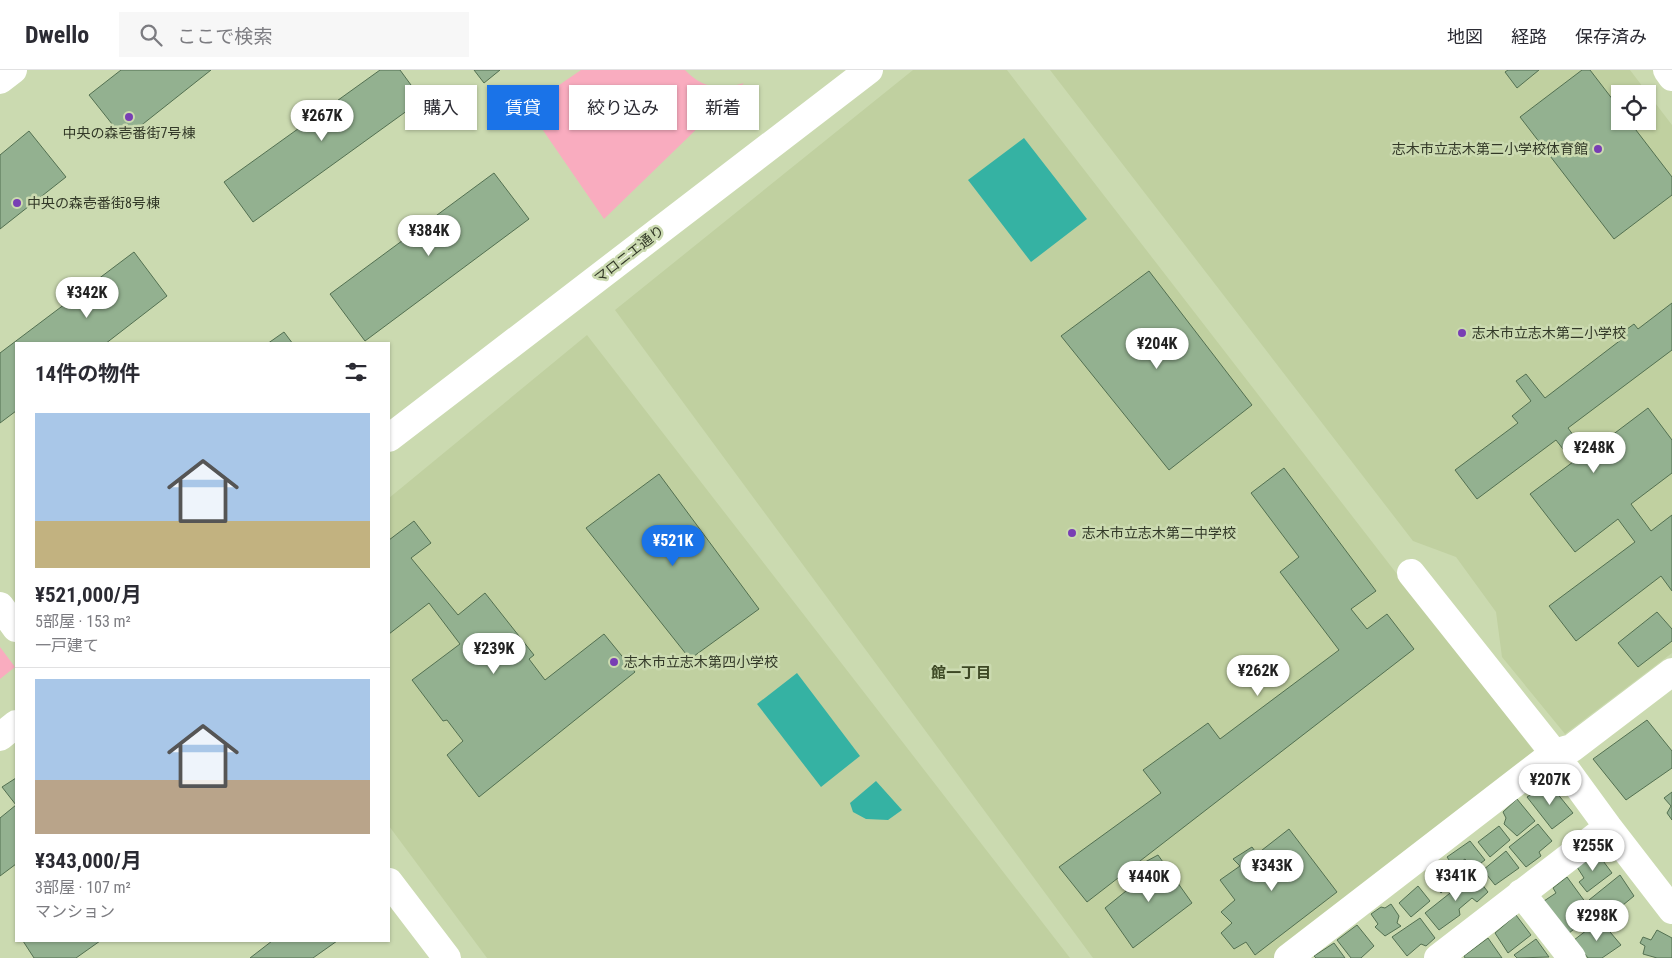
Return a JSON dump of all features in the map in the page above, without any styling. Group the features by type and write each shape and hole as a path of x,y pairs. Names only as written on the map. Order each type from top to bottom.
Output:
{"street":[{"path":"0,80 13,70"},
{"name":"マロニエ通り","path":"390,437 869,70"},
{"path":"1667,70 1672,77"},
{"path":"1411,573 1554,753 1672,910"},
{"path":"0,606 15,627"},
{"path":"1288,958 1554,753 1572,748 1672,672"},
{"path":"0,737 15,725"},
{"path":"1442,957 1521,893 1608,827"},
{"path":"390,883 447,958"},
{"path":"1521,893 1572,958"}],"shaded area":[{"path":"581,70 685,70 698,81 708,85 687,85 687,130 696,130 604,219 543,130 559,130 559,85"},
{"name":"志木市立志木第二中学校","path":"913,70 1007,70 1537,755 1276,958 1093,958 615,310"},
{"name":"志木市立志木第二小学校","path":"1050,70 1630,70 1641,85 1611,85 1611,130 1656,130 1656,104 1672,125 1672,653 1565,734 1502,657 1496,612 1456,557 1413,541"},
{"name":"志木市立志木第四小学校","path":"587,335 1070,958 487,958 390,827 390,497"},
{"path":"0,647 15,667 0,679"}],"water":[{"path":"1024,138 1087,219 1031,262 968,180"},
{"path":"797,673 860,756 821,787 757,704"},
{"path":"876,781 902,810 888,820 866,819 853,812 850,803"}],"building":[{"name":"中央の森壱番街7号棟","path":"121,70 211,70 124,139 89,95"},
{"path":"380,70 400,70 411,85 405,85 405,112 253,222 224,182"},
{"path":"474,70 500,70 484,83"},
{"path":"1508,70 1539,70 1517,88 1505,72"},
{"name":"志木市立志木第二小学校体育館","path":"1582,70 1590,70 1611,97 1611,130 1636,130 1672,177 1672,195 1614,239 1520,117"},
{"name":"中央の森壱番街8号棟","path":"29,131 66,177 0,229 0,155"},
{"path":"494,173 529,219 365,341 330,294"},
{"path":"134,252 167,296 108,342 15,342 15,412 0,423 0,353"},
{"path":"1149,271 1252,405 1169,470 1061,336"},
{"path":"1672,303 1672,350 1568,428 1587,454 1648,408 1672,440 1672,473 1631,504 1651,531 1672,515 1672,591 1661,576 1576,641 1549,606 1635,542 1618,519 1575,552 1530,494 1573,462 1556,440 1477,499 1455,470 1518,423 1512,416 1531,401 1516,381 1526,374 1545,398 1626,336 1623,332 1634,324 1638,329"},
{"path":"284,332 292,342 270,342"},
{"path":"1284,468 1376,591 1351,609 1367,629 1387,614 1414,649 1087,902 1059,867 1161,793 1143,770 1208,723 1220,739 1339,650 1280,572 1299,557 1251,493"},
{"path":"659,474 759,609 690,659 586,528"},
{"path":"414,521 431,543 411,558 458,615 485,593 534,655 529,659 545,680 604,634 635,672 479,797 447,755 463,741 447,720 443,721 412,680 460,644 429,603 390,633 390,539"},
{"path":"1657,612 1672,629 1672,641 1638,667 1618,643"},
{"path":"1647,720 1672,751 1672,768 1626,800 1593,759"},
{"path":"15,779 15,804 2,787"},
{"path":"1544,786 1552,787 1573,813 1552,829 1527,797"},
{"path":"1672,792 1672,820 1667,813 1671,806 1664,798"},
{"path":"1517,799 1535,821 1517,836 1504,824 1506,818 1503,812"},
{"path":"15,806 15,865 0,876 0,818"},
{"path":"1538,824 1552,841 1539,852 1541,856 1526,867 1509,847"},
{"path":"1499,826 1510,840 1490,857 1478,842"},
{"path":"1289,829 1337,892 1255,955 1246,942 1234,949 1221,933 1232,923 1221,912 1235,900 1220,880 1240,866 1233,859 1252,847 1257,854"},
{"path":"1470,841 1485,860 1473,869 1465,859 1454,867 1447,857"},
{"path":"1506,851 1519,868 1495,885 1483,870"},
{"path":"1598,854 1612,873 1587,892 1579,882 1584,878 1577,867"},
{"path":"1158,855 1192,903 1133,948 1105,908 1147,874 1145,862"},
{"path":"1441,863 1456,879 1441,893 1427,876"},
{"path":"1474,874 1488,892 1477,902 1472,898 1459,909 1460,915 1439,930 1425,913"},
{"path":"1620,875 1634,896 1606,919 1589,900"},
{"path":"1567,877 1594,914 1569,933 1544,901 1556,893 1553,888"},
{"path":"1418,886 1430,901 1411,917 1399,903"},
{"path":"1391,904 1399,916 1397,923 1401,926 1385,936 1375,927 1378,924 1371,914 1381,907 1385,908"},
{"path":"1516,915 1531,935 1508,953 1495,933"},
{"path":"1420,918 1435,938 1426,946 1421,944 1407,956 1392,937"},
{"path":"1600,920 1621,945 1602,958 1588,958 1574,940"},
{"path":"1357,925 1374,946 1361,958 1351,958 1337,940"},
{"path":"1657,930 1672,938 1672,958 1657,958 1643,954 1645,946 1640,943 1643,937 1651,940"},
{"path":"1488,938 1502,958 1465,958 1464,956"},
{"path":"1536,939 1549,957 1517,958 1514,955"},
{"path":"24,942 99,942 76,958 34,958"},
{"path":"271,942 336,942 313,958 250,958"},
{"path":"1334,943 1345,958 1316,958 1314,956"}],"place":[{"name":"中央の森壱番街7号棟","path":"129,117"},
{"name":"志木市立志木第二小学校体育館","path":"1598,149"},
{"name":"中央の森壱番街8号棟","path":"17,203"},
{"name":"志木市立志木第二小学校","path":"1462,333"},
{"name":"志木市立志木第二中学校","path":"1072,533"},
{"name":"志木市立志木第四小学校","path":"614,662"}],"district":[{"name":"館一丁目","path":"961,673"}]}
